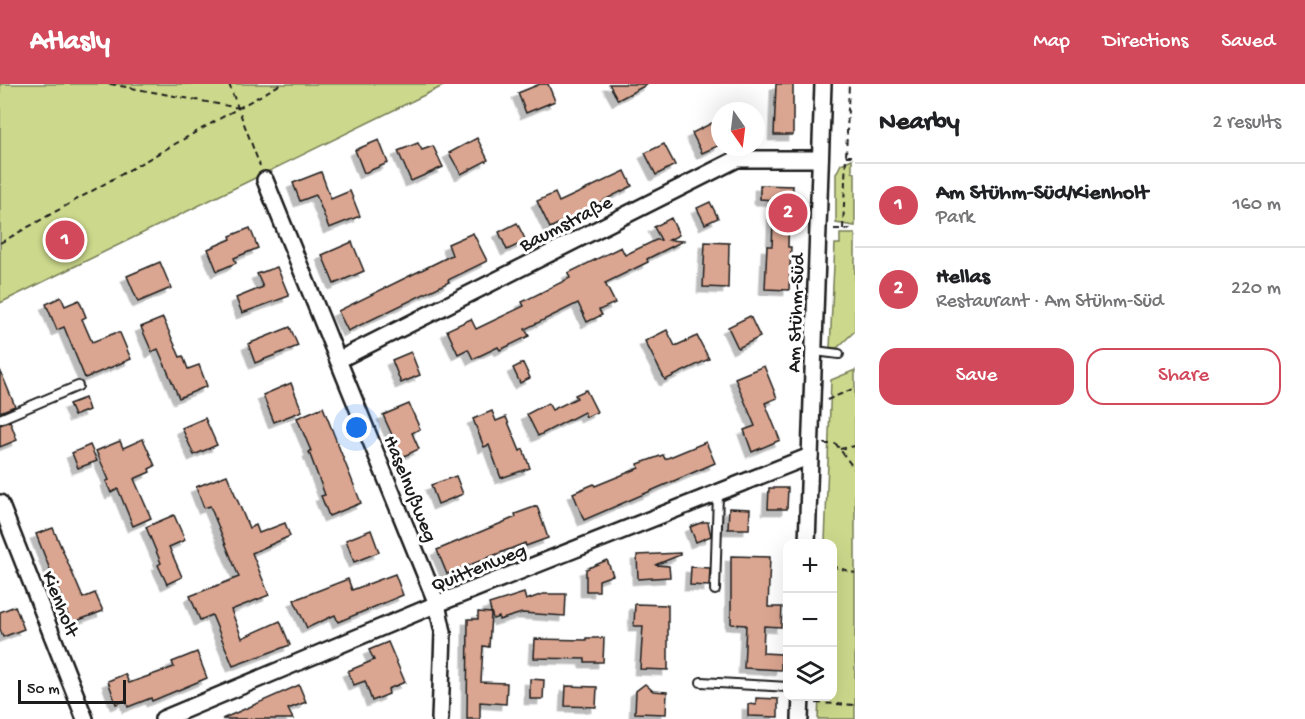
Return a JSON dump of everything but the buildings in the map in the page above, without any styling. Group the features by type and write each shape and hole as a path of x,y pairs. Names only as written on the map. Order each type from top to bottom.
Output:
{"street":[{"name":"Am Stühm-Süd","path":"807,539 823,84"},
{"name":"Baumstraße","path":"338,360 737,159 820,159"},
{"name":"Haselnußweg","path":"265,180 437,604 443,632 440,719"},
{"name":"Quittenweg","path":"163,719 437,604 810,456"},
{"name":"Kienholt","path":"0,502 85,719"},
{"path":"800,719 801,701"}],"lane":[{"path":"815,351 839,354"},
{"path":"0,418 78,386"},
{"path":"715,590 718,494"},
{"path":"701,682 783,687"}],"path":[{"path":"110,84 239,108"},
{"path":"229,84 265,180"},
{"path":"0,243 281,84"},
{"path":"843,229 849,84"},
{"path":"846,156 855,156"},
{"path":"818,228 855,229"},
{"path":"811,407 855,388"},
{"path":"836,444 855,471"},
{"path":"840,449 855,446"},
{"path":"837,568 855,573"},
{"path":"812,701 855,705"}],"green space":[{"path":"0,84 447,84 0,303"},
{"path":"852,159 852,172 855,173 855,226 836,223 836,174 841,164"},
{"path":"840,234 855,234 855,331 837,348 830,348 835,244 840,244"},
{"path":"855,370 855,719 818,719 819,701 837,701 837,539 825,539 831,380"}],"place":[{"name":"Hellas","path":"788,213"},
{"name":"Am Stühm-Süd/Kienholt","path":"65,240"}]}
